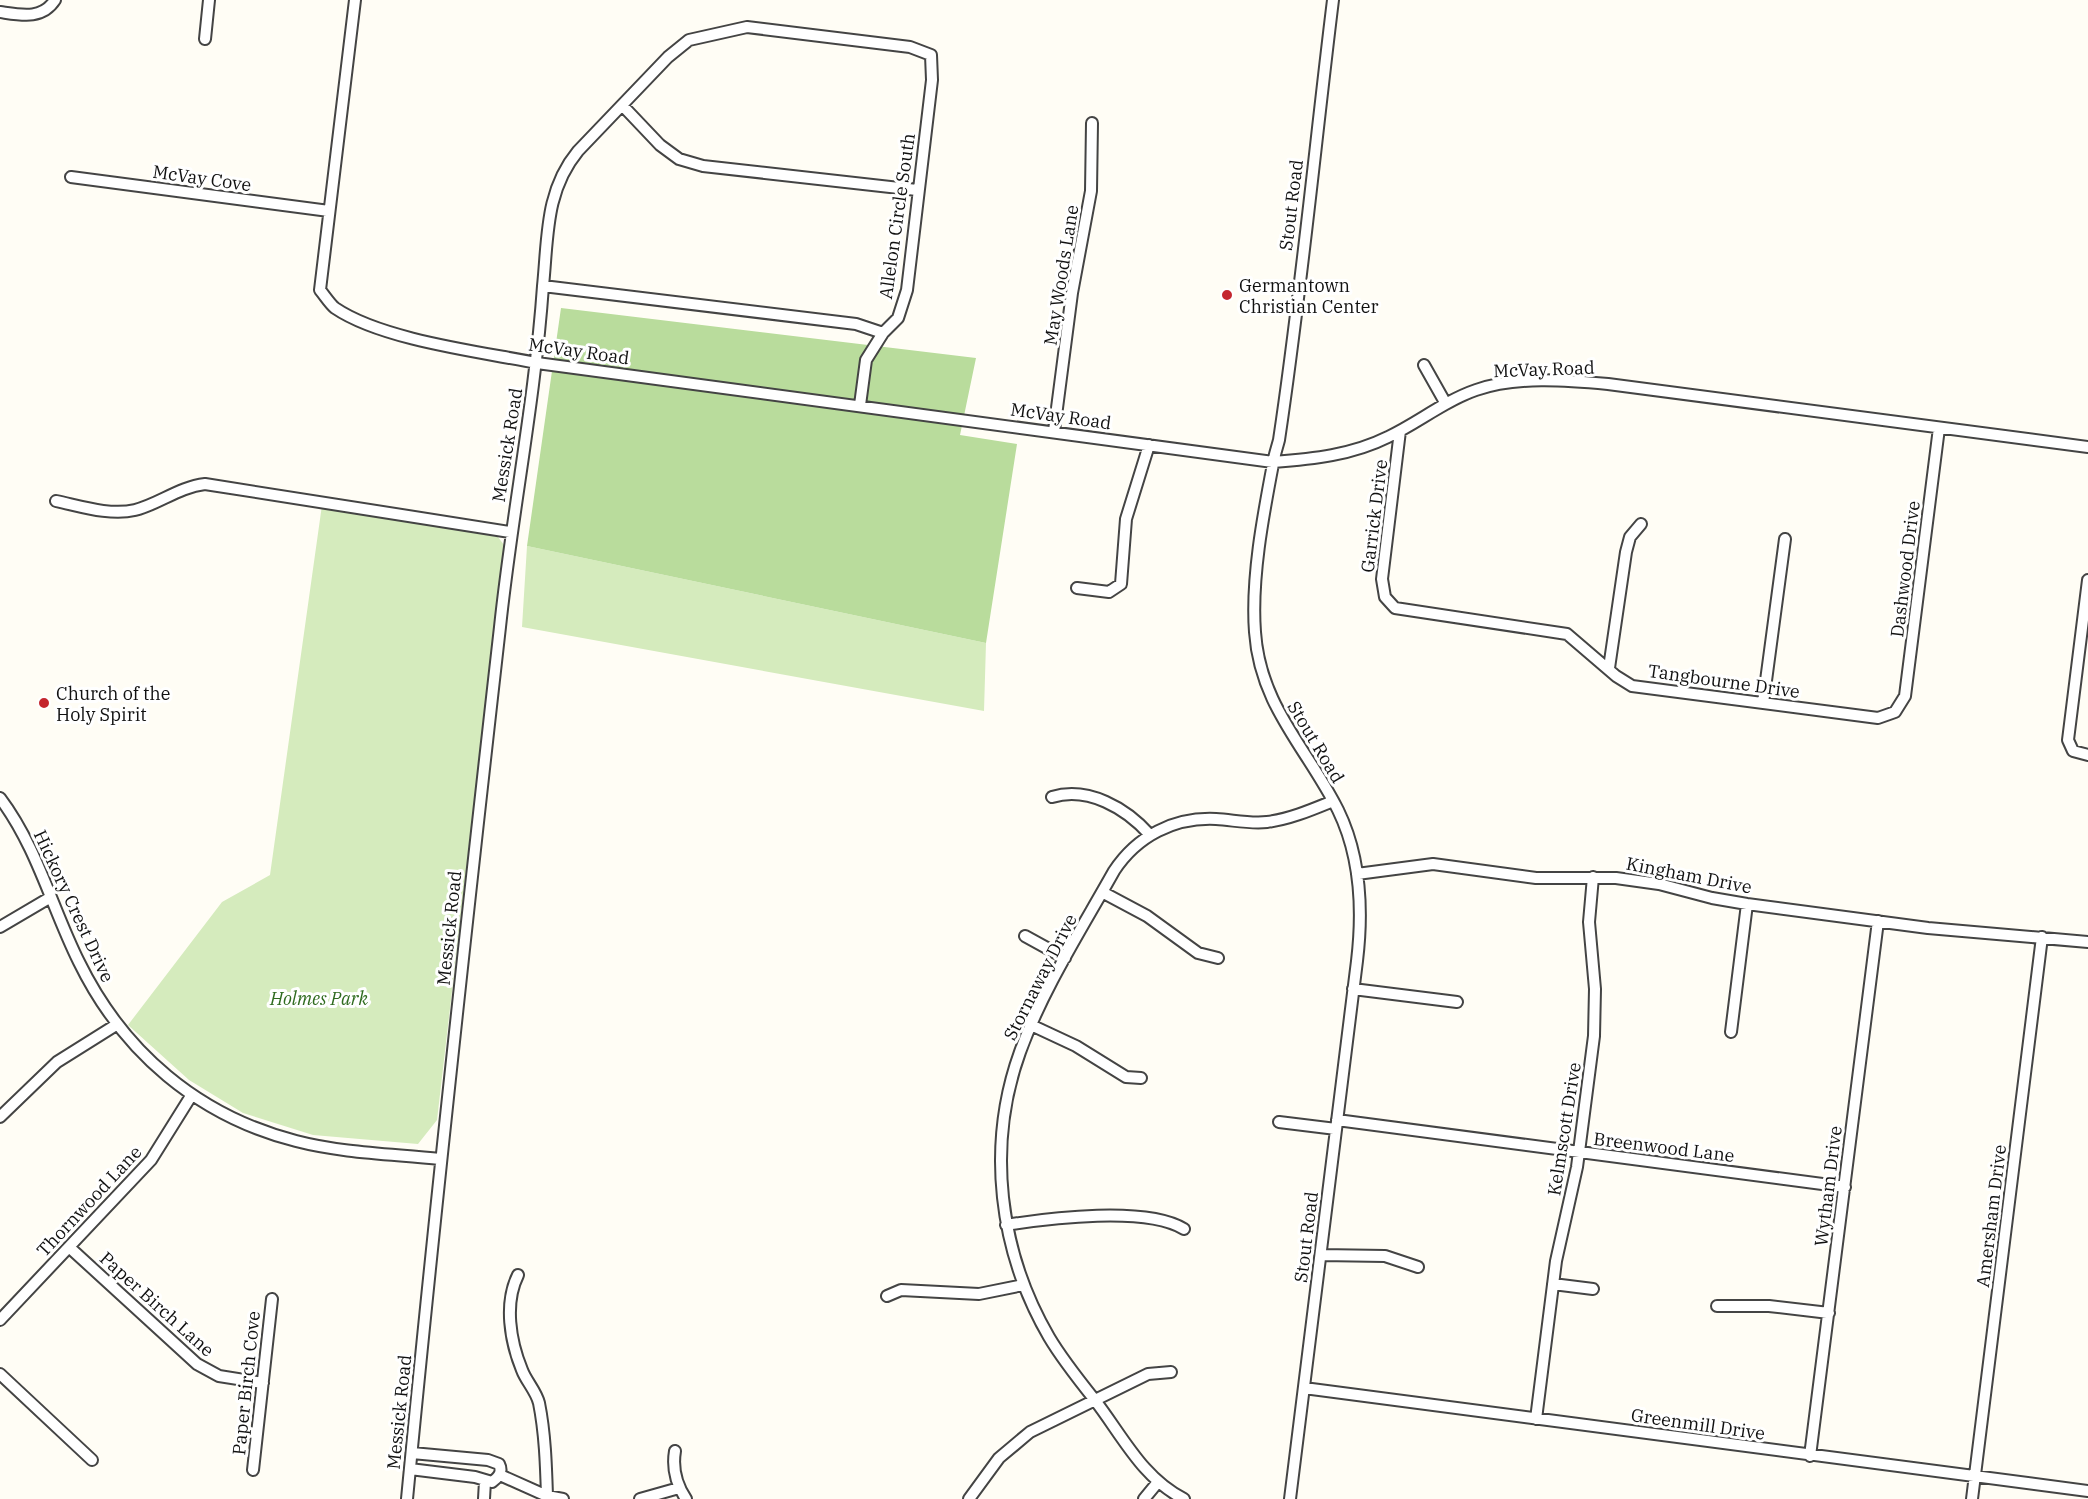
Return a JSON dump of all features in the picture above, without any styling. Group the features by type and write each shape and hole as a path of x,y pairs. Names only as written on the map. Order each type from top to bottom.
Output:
{"street":[{"path":"0,12 33,16 50,9 55,0"},
{"path":"205,39 209,0"},
{"name":"McVay Road","path":"355,0 320,290 334,307 368,323 423,341 537,363 1273,462 1344,453 1400,431 1446,404 1490,386 1526,382 1588,382 2088,447"},
{"name":"Stout Road","path":"1290,1499 1360,916 1357,874 1347,830 1333,801 1277,712 1257,651 1255,592 1289,362 1333,0"},
{"name":"Messick Road","path":"407,1499 440,1159 510,532 537,363 554,189 565,167 668,57 689,40 747,27 910,47 931,55"},
{"name":"Allelon Circle South","path":"860,405 866,360 883,333 898,318 907,290 917,190 932,80 931,55"},
{"path":"622,105 660,145 679,159 703,166 917,190"},
{"name":"May Woods Lane","path":"1054,431 1072,293 1091,191 1092,123"},
{"name":"McVay Cove","path":"72,177 329,212"},
{"path":"543,286 856,324 883,333"},
{"path":"1424,365 1446,404"},
{"name":"Dashwood Drive","path":"1895,712 1904,700 1907,687 1939,428"},
{"name":"Garrick Drive","path":"1389,603 1384,597 1382,579 1400,431"},
{"path":"1077,588 1109,592 1121,584 1126,519 1149,445"},
{"path":"56,501 112,511 135,510 188,486 205,484 510,532"},
{"path":"1609,668 1626,552 1630,537 1641,524"},
{"path":"1763,703 1785,539"},
{"path":"2088,580 2069,731 2071,748 2088,755"},
{"name":"Tangbourne Drive","path":"1389,603 1402,611 1564,633 1576,640 1632,686 1872,718 1882,718 1895,712"},
{"path":"1052,797 1070,792 1088,795 1133,818 1150,835"},
{"name":"Hickory Crest Drive","path":"0,798 30,848 79,963 116,1025 142,1055 191,1096 251,1126 297,1142 440,1159"},
{"name":"Stornaway Drive","path":"1184,1499 1158,1482 1138,1461 1057,1351 1023,1285 1006,1225 1001,1179 1004,1115 1013,1072 1031,1025 1102,892 1121,860 1150,835 1193,820 1254,823 1275,821 1333,801"},
{"name":"Kingham Drive","path":"1357,874 1432,864 1536,878 1593,877 1659,884 1712,898 1747,904 1878,921 2088,942"},
{"name":"Kelmscott Drive","path":"1536,1419 1559,1241 1579,1153 1596,1012 1589,922 1593,877"},
{"path":"1102,892 1148,916 1198,953 1218,958"},
{"path":"0,927 51,897"},
{"path":"1731,1032 1747,904"},
{"name":"Wytham Drive","path":"1810,1456 1878,921"},
{"path":"1025,936 1065,958"},
{"name":"Amersham Drive","path":"1972,1499 2042,937"},
{"path":"1353,989 1456,1002"},
{"path":"0,1117 57,1062 116,1025"},
{"path":"1031,1025 1076,1046 1126,1077 1141,1078"},
{"name":"Thornwood Lane","path":"0,1320 151,1160 191,1096"},
{"name":"Breenwood Lane","path":"1279,1122 1336,1125 1845,1187"},
{"path":"1006,1225 1062,1217 1093,1216 1166,1220 1184,1229"},
{"name":"Paper Birch Lane","path":"69,1247 197,1365 219,1376 263,1383"},
{"path":"1321,1255 1385,1256 1418,1267"},
{"path":"518,1275 510,1290 512,1330 522,1371 538,1399 545,1446 547,1496"},
{"path":"1553,1284 1593,1289"},
{"path":"886,1296 901,1290 979,1294 1023,1285"},
{"name":"Paper Birch Cove","path":"253,1470 272,1299"},
{"path":"1717,1306 1769,1306 1828,1313"},
{"path":"969,1499 993,1465 1012,1445 1030,1432 1148,1374 1171,1372"},
{"path":"0,1374 92,1460"},
{"name":"Greenmill Drive","path":"1304,1388 2088,1491"},
{"path":"675,1451 673,1463 679,1488 686,1499"},
{"path":"412,1453 488,1460 499,1464 500,1475"},
{"path":"410,1469 492,1482 500,1475"},
{"path":"500,1475 547,1496 563,1499"},
{"path":"484,1499 485,1480"},
{"path":"1144,1499 1158,1482"},
{"path":"640,1499 679,1488"}],"green space":[{"path":"561,308 976,358 960,435 1017,444 986,643 527,546"},
{"name":"Holmes Park","path":"322,505 498,537 504,545 437,1120 418,1144 313,1135 243,1113 189,1080 128,1025 222,902 270,875"},
{"path":"527,546 986,643 984,711 522,627"}],"place":[{"name":"Germantown Christian Center","path":"1227,295"},
{"name":"Church of the Holy Spirit","path":"44,703"}]}
